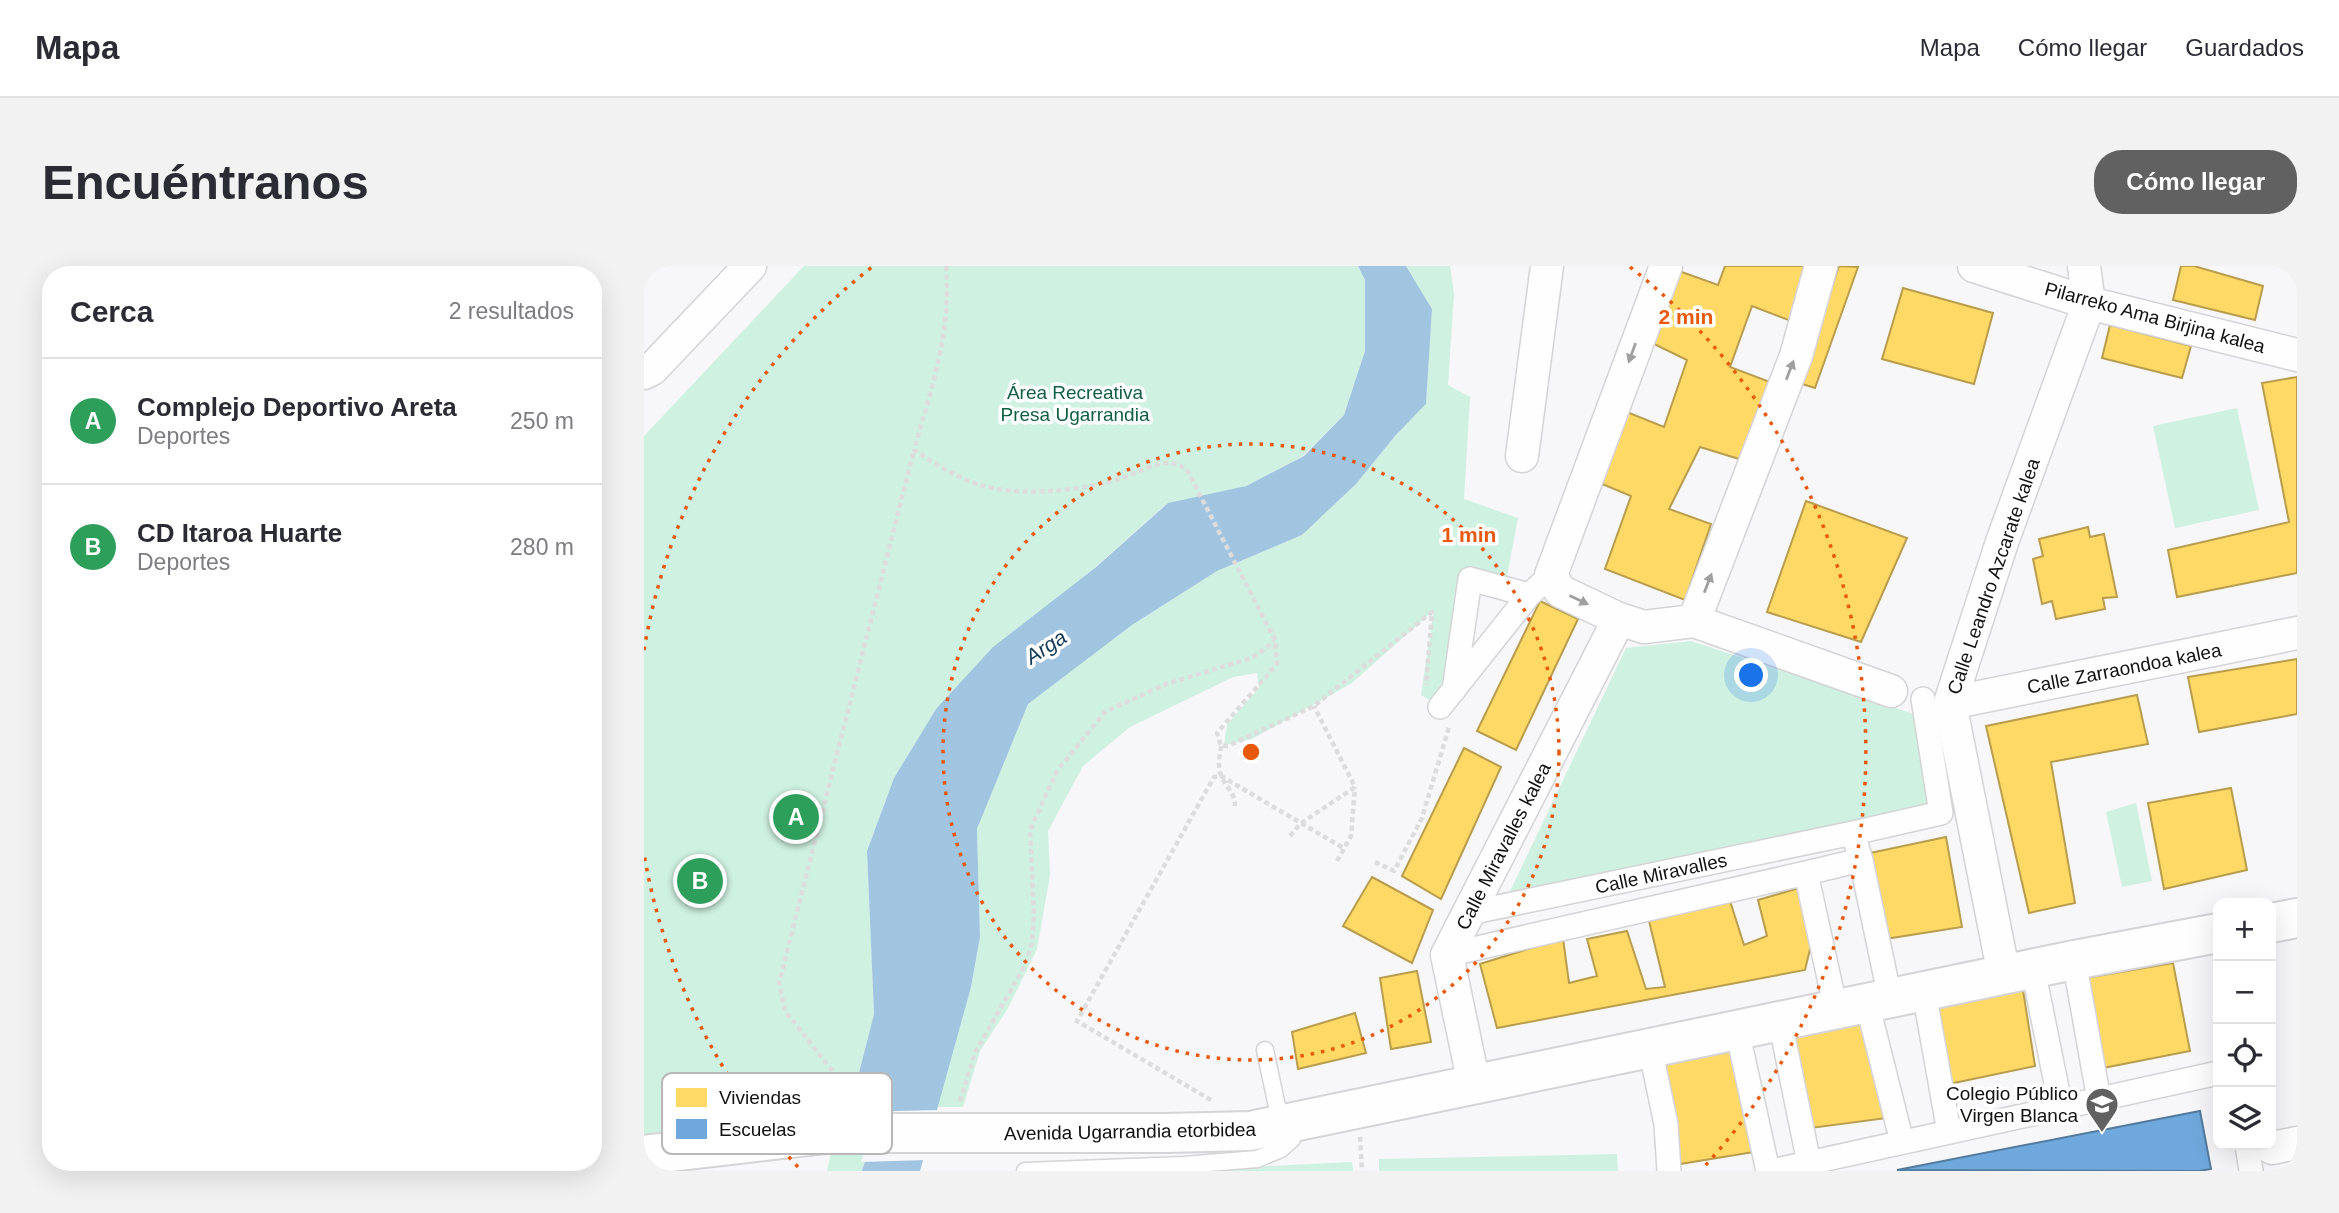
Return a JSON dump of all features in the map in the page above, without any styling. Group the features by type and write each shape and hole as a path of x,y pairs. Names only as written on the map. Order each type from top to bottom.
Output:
{"street":[{"path":"644,373 652,369 750,266"},
{"path":"1522,456 1547,266"},
{"path":"1448,707 1540,585 1665,266"},
{"path":"1694,621 1796,356 1821,266"},
{"name":"Pilarreko Ama Birjina kalea","path":"1974,266 2089,303 2297,355"},
{"name":"Calle Leandro Azcarate kalea","path":"2018,972 1937,701 2002,541 2089,303 2084,266"},
{"path":"1448,707 1471,579 1540,585 1644,627 1694,621 1891,691"},
{"name":"Calle Miravalles kalea","path":"1447,955 1619,619"},
{"name":"Calle Zarraondoa kalea","path":"1937,701 2297,632"},
{"name":"Calle Miravalles","path":"1469,913 1853,834 1941,813 1937,701"},
{"path":"1853,834 1861,860 1879,1001 1902,1142"},
{"name":"Calle Miravalles","path":"1447,955 1861,860"},
{"path":"1806,873 1949,1132"},
{"path":"2276,922 2297,918"},
{"name":"Avenida Ugarrandia etorbidea","path":"892,1133 1250,1131 2074,960 2213,934"},
{"path":"1447,955 1474,1084"},
{"path":"2074,960 2099,1100"},
{"path":"2018,972 2061,1108"},
{"path":"1780,1021 1809,1163"},
{"path":"1737,1030 1770,1171 2213,1074"},
{"path":"1650,1048 1666,1124 1669,1171"},
{"path":"2251,1171 2268,1150"},
{"name":"Avenida Ugarrandia etorbidea","path":"644,1155 662,1153"}],"lane":[{"path":"1025,1171 1184,1165 1257,1159 1281,1149 1292,1139 1290,1123 1265,1050"}],"path":[{"path":"834,1073 785,1012 779,983 943,342 949,296 946,266"},
{"path":"914,450 941,468 967,480 991,488 1026,491 1063,491 1095,485 1168,462 1186,468 1275,640 1277,664 1217,733 1222,746 1219,762 1221,776 1235,796 1235,806"},
{"path":"1222,746 1228,746 1314,706 1432,612 1425,699 1448,707 1445,736 1422,818 1394,871 1375,862"},
{"path":"959,1107 975,1053 1025,965 1032,943 1034,915 1030,830 1057,771 1105,712 1166,684 1248,659 1275,640"},
{"path":"1314,706 1355,787 1351,836 1337,861"},
{"path":"1218,1103 1077,1021 1214,777 1221,776 1345,849"},
{"path":"1290,836 1300,824 1355,787"}],"green space":[{"name":"Área Recreativa Presa Ugarrandia","path":"804,266 1358,266 1365,280 1365,351 1344,415 1303,456 1246,486 1164,506 936,709 894,778 867,851 874,1014 859,1073 662,1073 662,1153 644,1155 644,436"},
{"path":"1406,266 1450,266 1454,294 1448,385 1470,397 1464,499 1518,518 1505,586 1467,573 1440,706 1421,695 1434,610 1352,683 1252,739 1224,745 1227,725 1259,688 1257,673 1233,677 1130,727 1083,766 1048,831 1050,875 1037,949 1007,1010 980,1051 963,1107 934,1107 971,987 980,937 977,829 1028,703 1132,625 1217,571 1302,535 1356,484 1395,436 1426,404 1432,309"},
{"path":"2237,408 2259,510 2175,528 2153,426"},
{"path":"1691,641 1926,718 1941,813 1503,906 1626,648"},
{"path":"2136,803 2152,881 2122,887 2106,812"},
{"path":"831,1154 867,1154 862,1171 827,1171"},
{"path":"1617,1154 1618,1171 1379,1171 1379,1159"},
{"path":"1352,1162 1353,1171 1168,1171"}],"water":[{"name":"Arga","path":"1358,266 1406,266 1432,309 1426,404 1395,436 1356,484 1302,535 1217,571 1132,625 1028,704 977,829 980,937 971,987 920,1171 862,1171 867,1154 892,1154 892,1073 859,1073 874,1014 867,851 894,778 936,709 993,647 1095,568 1168,503 1246,486 1304,456 1344,415 1365,351 1365,280"}],"pier":[{"path":"940,1110 927,1160 861,1162 863,1154 892,1154 892,1111"}],"building: Viviendas":[{"path":"1725,266 1810,266 1791,321 1752,306 1730,367 1770,382 1739,459 1700,447 1669,509 1711,524 1685,600 1605,569 1631,496 1595,481 1622,410 1664,427 1687,360 1654,344 1679,271 1718,285"},
{"path":"1839,266 1858,267 1815,388 1799,383"},
{"path":"2181,266 2194,266 2263,286 2255,320 2173,300"},
{"path":"1903,288 1993,313 1974,384 1882,359"},
{"path":"2110,325 2191,346 2182,378 2102,358"},
{"path":"2297,377 2297,573 2177,597 2168,550 2289,522 2262,383"},
{"path":"1806,501 1907,538 1861,642 1767,612"},
{"path":"2088,527 2090,537 2104,534 2117,597 2103,598 2105,609 2056,619 2052,601 2042,604 2033,559 2043,556 2039,539"},
{"path":"1540,601 1578,619 1516,750 1477,731"},
{"path":"2297,659 2297,714 2199,732 2188,677"},
{"path":"2137,695 2148,744 2051,762 2075,903 2029,913 1986,726"},
{"path":"1464,748 1501,767 1441,899 1402,876"},
{"path":"2231,788 2247,870 2164,889 2148,803"},
{"path":"1946,837 1962,927 1885,939 1870,853"},
{"path":"1372,877 1433,910 1412,963 1343,926"},
{"path":"1799,888 1811,945 1805,970 1497,1028 1480,964 1563,938 1569,983 1597,976 1587,939 1627,931 1646,989 1665,987 1649,921 1730,901 1744,945 1767,936 1758,900"},
{"path":"2173,963 2190,1051 2103,1068 2086,978"},
{"path":"1417,971 1431,1042 1391,1049 1380,978"},
{"path":"2023,990 2035,1066 1949,1084 1935,1007"},
{"path":"1355,1013 1366,1053 1298,1069 1292,1032"},
{"path":"1861,1022 1887,1118 1811,1128 1791,1035"},
{"path":"1729,1047 1754,1152 1680,1164 1661,1060"}],"building: Escuelas":[{"path":"2200,1111 2211,1169 1897,1170"}],"place":[{"name":"Complejo Deportivo Areta","path":"796,817"},
{"name":"CD Itaroa Huarte","path":"700,881"},
{"name":"Colegio Público Virgen Blanca","path":"2102,1134"}]}
